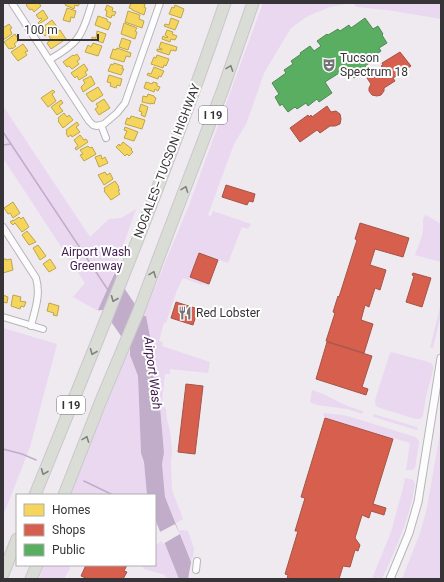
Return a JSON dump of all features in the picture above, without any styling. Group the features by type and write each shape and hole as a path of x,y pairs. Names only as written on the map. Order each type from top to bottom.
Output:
{"highway":[{"name":"NOGALES–TUCSON HIGHWAY","path":"35,494 169,160 225,3"},
{"name":"I 19","path":"65,493 100,403 139,310 223,89 253,3"},
{"path":"3,562 16,535"},
{"path":"3,574 16,542"},
{"path":"31,579 38,566"},
{"path":"35,579 38,566"}],"street":[{"path":"12,3 93,125 101,125 123,107 160,3"},
{"path":"49,60 66,49 77,39 92,3"},
{"path":"101,125 106,138"},
{"path":"3,227 34,274 38,286 38,300 31,326"},
{"path":"3,242 10,238"},
{"path":"3,317 43,329"},
{"path":"390,579 411,526 418,502 441,358"},
{"path":"196,570 197,561"}],"green space":[{"path":"263,3 353,3 330,7 308,16 291,28 264,73 246,124 234,144 208,215 211,216 213,211 251,224 248,229 242,227 228,263 199,253 190,277 209,284 209,286 183,278 177,290 166,323 164,323 159,341 163,342 162,346 210,362 208,373 170,369 170,374 165,374 162,402 166,410 170,431 172,451 172,490 183,519 176,523 165,497 162,464 164,453 143,316 189,205"},
{"path":"355,3 441,3 441,19 387,10 357,7 355,6"},
{"name":"Airport Wash Greenway","path":"3,106 90,237 109,219 121,218 136,209 100,312 73,297 85,283 3,158"},
{"path":"426,215 441,224 441,262 415,255 422,236 423,220"},
{"path":"441,303 441,314 433,348 430,348"},
{"path":"3,328 57,344 30,447 3,516"},
{"path":"129,349 138,376 141,453 144,462 147,494 70,494"},
{"path":"391,352 431,363 433,366 423,416 420,419 376,406 375,400"},
{"path":"312,390 347,406 363,411 363,413 317,405 310,402"},
{"path":"324,413 351,417 415,437 419,443 415,468 412,470 406,470 410,443 325,418"},
{"path":"373,414 417,427 418,429 416,430 374,417"},
{"path":"441,427 441,579 402,579 420,533 427,508"},
{"path":"405,478 413,480 415,484 410,509 382,579 372,579 391,532"},
{"path":"179,531 188,531 194,549 192,563"},
{"path":"163,540 179,579 167,579 165,575 144,569 143,566 156,566 156,545"},
{"path":"44,566 68,566 70,568 64,579 39,579"}],"water":[{"path":"116,270 116,276 143,316 146,316 157,373 164,453 162,464 165,497 198,579 179,579 156,522 156,494 147,494 144,462 141,453 138,376 130,355 130,349 103,310 98,310"}],"pier":[{"path":"175,524 180,534 163,544 158,533"},
{"path":"192,557 200,578 200,579 188,579"}],"building: Homes":[{"path":"29,3 39,3 41,6 34,12 26,5"},
{"path":"66,3 80,3 78,6 75,5 74,9 65,5"},
{"path":"131,3 145,4 144,7 146,8 144,15 129,8"},
{"path":"107,5 113,8 112,11 116,12 111,18 106,16 107,11 105,10"},
{"path":"175,5 184,9 181,18 169,14 172,7 174,8"},
{"path":"67,8 76,11 74,18 71,17 70,22 63,20"},
{"path":"43,10 48,18 39,24 38,23 42,19 39,19 36,15"},
{"path":"128,11 140,15 139,19 144,21 142,28 125,22"},
{"path":"98,16 107,19 107,21 111,23 108,30 95,25"},
{"path":"171,18 179,21 175,30 164,26 165,24 169,25"},
{"path":"52,20 58,28 45,36 42,33 46,30 43,27"},
{"path":"124,23 137,28 135,31 137,32 135,39 121,34"},
{"path":"9,24 12,28 10,29 12,34 3,40 3,28"},
{"path":"60,30 66,39 51,49 47,43 51,40 49,36"},
{"path":"167,30 173,32 172,34 177,36 175,40 171,39 170,42 162,39 163,36 168,37 165,35"},
{"path":"97,31 106,34 103,43 92,39 92,37 96,38"},
{"path":"15,34 19,40 14,44 16,46 9,49 4,42"},
{"path":"122,38 131,41 128,50 119,47"},
{"path":"161,42 177,47 176,51 171,50 169,55 157,51 157,49 162,50 159,48"},
{"path":"93,43 102,46 98,56 85,52 88,45 91,47"},
{"path":"23,44 28,51 25,52 27,55 18,61 11,52"},
{"path":"117,48 131,53 130,57 126,56 124,62 110,58 113,49 116,50"},
{"path":"77,54 80,59 77,61 79,64 72,69 69,66 67,67 63,62"},
{"path":"157,55 169,59 166,66 164,65 163,68 151,64 154,57 156,58"},
{"path":"114,63 123,66 122,69 124,69 121,75 108,71 111,64 113,65"},
{"path":"84,64 88,70 85,72 87,75 79,80 77,76 75,78 71,73"},
{"path":"154,67 164,71 158,79 147,75 148,73 151,74"},
{"path":"109,75 122,79 120,86 117,85 116,88 110,86 111,83 107,82"},
{"path":"91,76 95,84 83,92 81,87 85,83 83,80"},
{"path":"146,82 152,84 153,82 157,83 157,86 160,87 158,91 155,89 154,92 144,88"},
{"path":"98,87 103,95 92,102 86,94"},
{"path":"53,90 55,92 52,94 56,101 48,107 41,98"},
{"path":"148,94 156,98 154,104 142,102 143,96 147,97"},
{"path":"104,99 110,108 99,115 95,109 98,107 96,104"},
{"path":"61,100 63,103 59,106 63,111 57,115 51,107"},
{"path":"141,104 148,107 145,117 141,115 142,112 139,111"},
{"path":"64,113 67,117 69,115 73,120 63,128 58,121 58,118"},
{"path":"131,116 145,120 142,129 125,124 127,118 130,119"},
{"path":"77,122 79,125 76,127 80,132 72,137 71,135 68,137 66,130"},
{"path":"125,127 138,132 134,141 124,138 127,131 124,130"},
{"path":"80,135 88,142 76,150 75,148 78,146 74,140"},
{"path":"123,142 132,149 131,150 133,152 129,156 127,154 125,156 116,147 119,144 120,146"},
{"path":"88,146 90,148 92,147 96,154 84,161 80,155 83,154 80,150"},
{"path":"101,155 102,159 105,157 108,163 99,167 95,157"},
{"path":"105,172 107,175 110,173 113,179 104,185 98,175"},
{"path":"115,181 119,187 118,188 120,190 118,191 120,194 111,200 104,191 104,188"},
{"path":"13,202 20,213 13,218 4,208"},
{"path":"19,217 21,219 23,217 29,227 22,232 15,223 13,225 10,222"},
{"path":"27,231 36,242 29,245 22,235"},
{"path":"38,245 46,256 40,260 33,248"},
{"path":"3,259 11,259 13,270 3,273"},
{"path":"50,259 56,268 49,272 43,264"},
{"path":"3,295 8,297 7,303 3,302"},
{"path":"13,295 21,297 20,301 26,302 24,307 21,306 20,309 11,306"},
{"path":"49,303 59,306 57,316 53,315 54,313 47,311"}],"building: Shops":[{"path":"400,52 411,66 393,78 395,81 384,88 381,95 372,95 369,91 371,84 367,78 383,68 381,66 383,65 382,63"},
{"path":"327,106 331,112 336,111 340,114 340,124 330,126 320,133 317,130 300,142 290,128 308,115 309,117 311,115 312,117"},
{"path":"226,185 255,194 253,202 249,201 247,205 222,197"},
{"path":"360,223 409,238 403,257 375,249 370,265 386,270 380,290 375,288 369,307 365,305 361,320 373,324 364,353 326,341 335,313 333,312 357,240 355,239"},
{"path":"199,253 218,260 209,284 190,277"},
{"path":"413,273 431,278 422,307 406,302 414,276 412,275"},
{"name":"Red Lobster","path":"176,302 198,309 193,325 171,318"},
{"path":"327,342 372,356 362,387 368,389 366,395 316,379"},
{"path":"186,384 203,386 195,454 178,452"},
{"path":"325,418 393,439 373,504 386,508 384,515 371,511 369,518 362,515 355,538 360,545 358,551 355,550 350,567 343,566 339,579 287,579 288,575 285,574 298,531 295,531 305,498 301,497"},
{"path":"86,566 126,566 124,571 127,572 123,579 88,579 81,576"}],"building: Public":[{"name":"Tucson Spectrum 18","path":"365,18 373,29 378,26 387,43 379,48 381,51 373,57 374,60 365,66 367,69 354,78 347,68 325,82 332,93 319,102 317,99 308,106 306,103 297,109 295,107 288,112 282,104 280,106 275,97 279,94 272,83 286,73 284,70 293,64 291,61 310,46 314,51 321,46 317,41 327,34 328,35 338,29 340,31 349,25 351,28"}],"waterway":[{"name":"Airport Wash","path":"3,132 108,290"},
{"name":"Airport Wash","path":"3,145 11,144"},
{"path":"3,449 22,454 36,460"},
{"path":"84,481 111,494"}],"place":[{"name":"Tucson Spectrum 18","path":"329,65"},
{"name":"Red Lobster","path":"185,313"}]}
